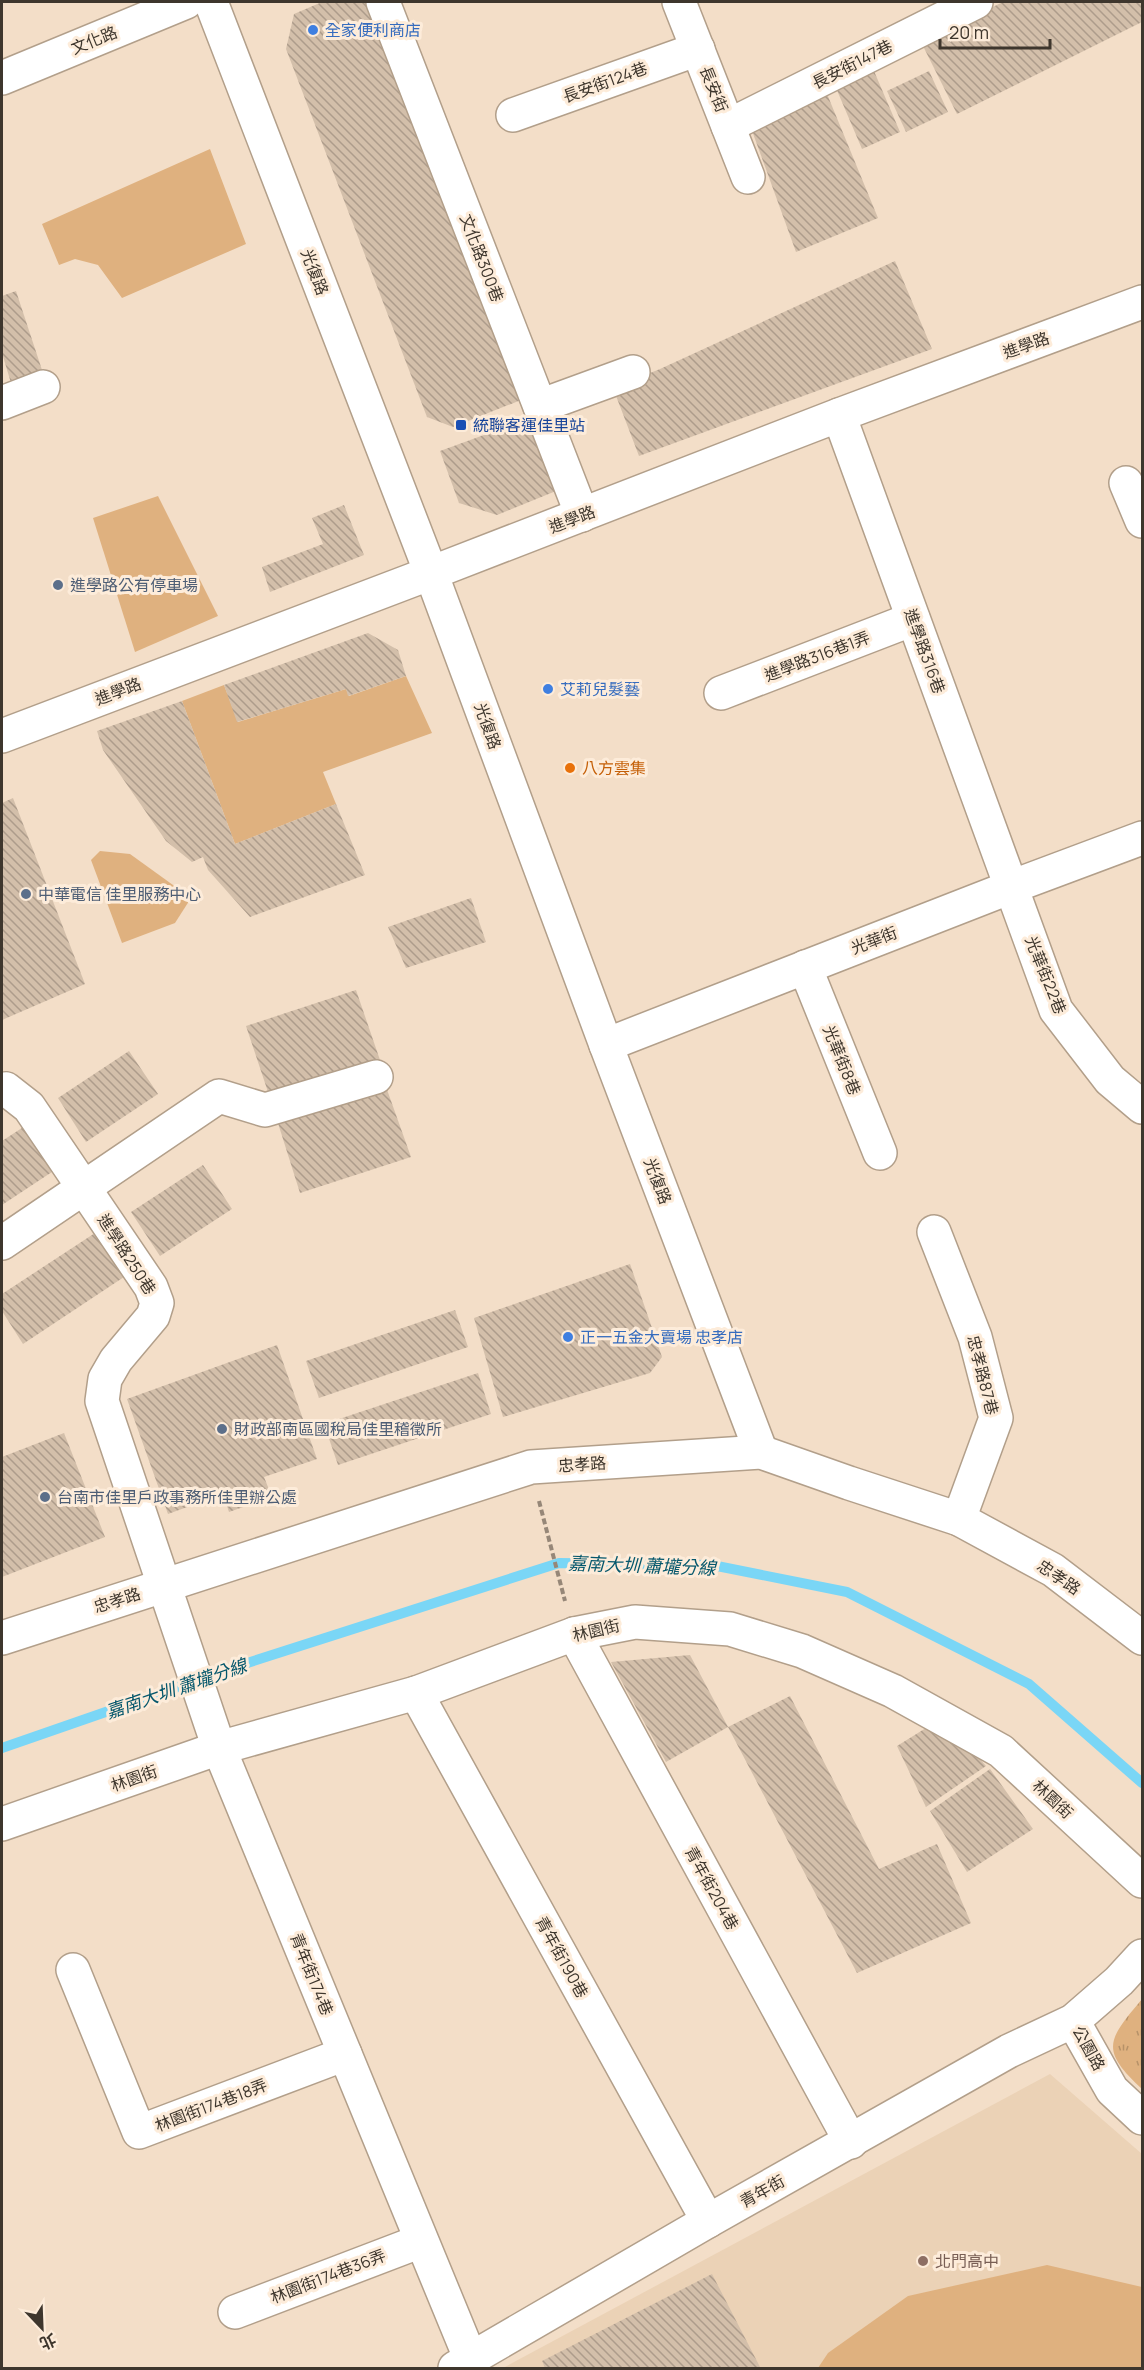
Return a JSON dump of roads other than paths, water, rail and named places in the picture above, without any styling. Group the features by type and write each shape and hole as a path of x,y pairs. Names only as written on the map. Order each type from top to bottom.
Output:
{"street":[{"name":"文化路","path":"2,78 186,2"},
{"name":"光復路","path":"210,2 431,573 606,1045 761,1452"},
{"name":"文化路300巷","path":"382,2 582,515"},
{"name":"長安街","path":"679,2 748,177"},
{"name":"長安街147巷","path":"728,126 976,2"},
{"name":"長安街124巷","path":"513,115 698,49"},
{"name":"進學路","path":"2,736 839,415 1143,302"},
{"path":"540,406 633,372"},
{"path":"2,403 43,387"},
{"name":"進學路316巷","path":"839,415 1011,887"},
{"path":"1126,483 1143,521"},
{"name":"進學路316巷1弄","path":"721,693 913,619"},
{"name":"光華街","path":"606,1045 1143,838"},
{"name":"光華街22巷","path":"1011,887 1056,1010 1110,1080 1143,1107"},
{"name":"光華街8巷","path":"805,967 879,1153"},
{"path":"2,1243 219,1096 265,1110 376,1077"},
{"name":"進學路250巷","path":"2,1091 6,1089 29,1107 152,1287 157,1303 153,1316 116,1360 105,1379 102,1401 163,1584"},
{"name":"忠孝路87巷","path":"934,1232 975,1337 996,1418 959,1519"},
{"name":"忠孝路","path":"2,1638 163,1584 531,1467 761,1452 959,1519 1053,1570 1143,1638"},
{"name":"青年街174巷","path":"163,1584 219,1748 422,2241 463,2364"},
{"name":"林園街","path":"2,1824 219,1748 417,1693 574,1634 635,1622 730,1629 802,1651 893,1691 1001,1751 1143,1881"},
{"name":"青年街204巷","path":"574,1634 851,2142"},
{"name":"青年街190巷","path":"417,1693 708,2221"},
{"name":"公園路","path":"1143,1956 1119,1981 1073,2021 1112,2090 1143,2118"},
{"name":"林園街174巷18弄","path":"73,1970 140,2132 345,2054"},
{"name":"青年街","path":"463,2364 708,2221 1009,2051 1073,2021"},
{"name":"林園街174巷36弄","path":"235,2312 422,2241"}],"waterway":[{"name":"嘉南大圳 蕭壠分線","path":"2,1748 241,1665 559,1563 712,1565 847,1592 1029,1684 1142,1783"}],"place":[{"name":"全家便利商店","path":"313,30"},
{"name":"統聯客運佳里站","path":"461,425"},
{"name":"進學路公有停車場","path":"58,585"},
{"name":"艾莉兒髮藝","path":"548,689"},
{"name":"八方雲集","path":"570,768"},
{"name":"中華電信 佳里服務中心","path":"26,894"},
{"name":"正一五金大賣場 忠孝店","path":"568,1337"},
{"name":"財政部南區國稅局佳里稽徵所","path":"222,1429"},
{"name":"台南市佳里戶政事務所佳里辦公處","path":"45,1497"},
{"name":"北門高中","path":"923,2261"}]}
